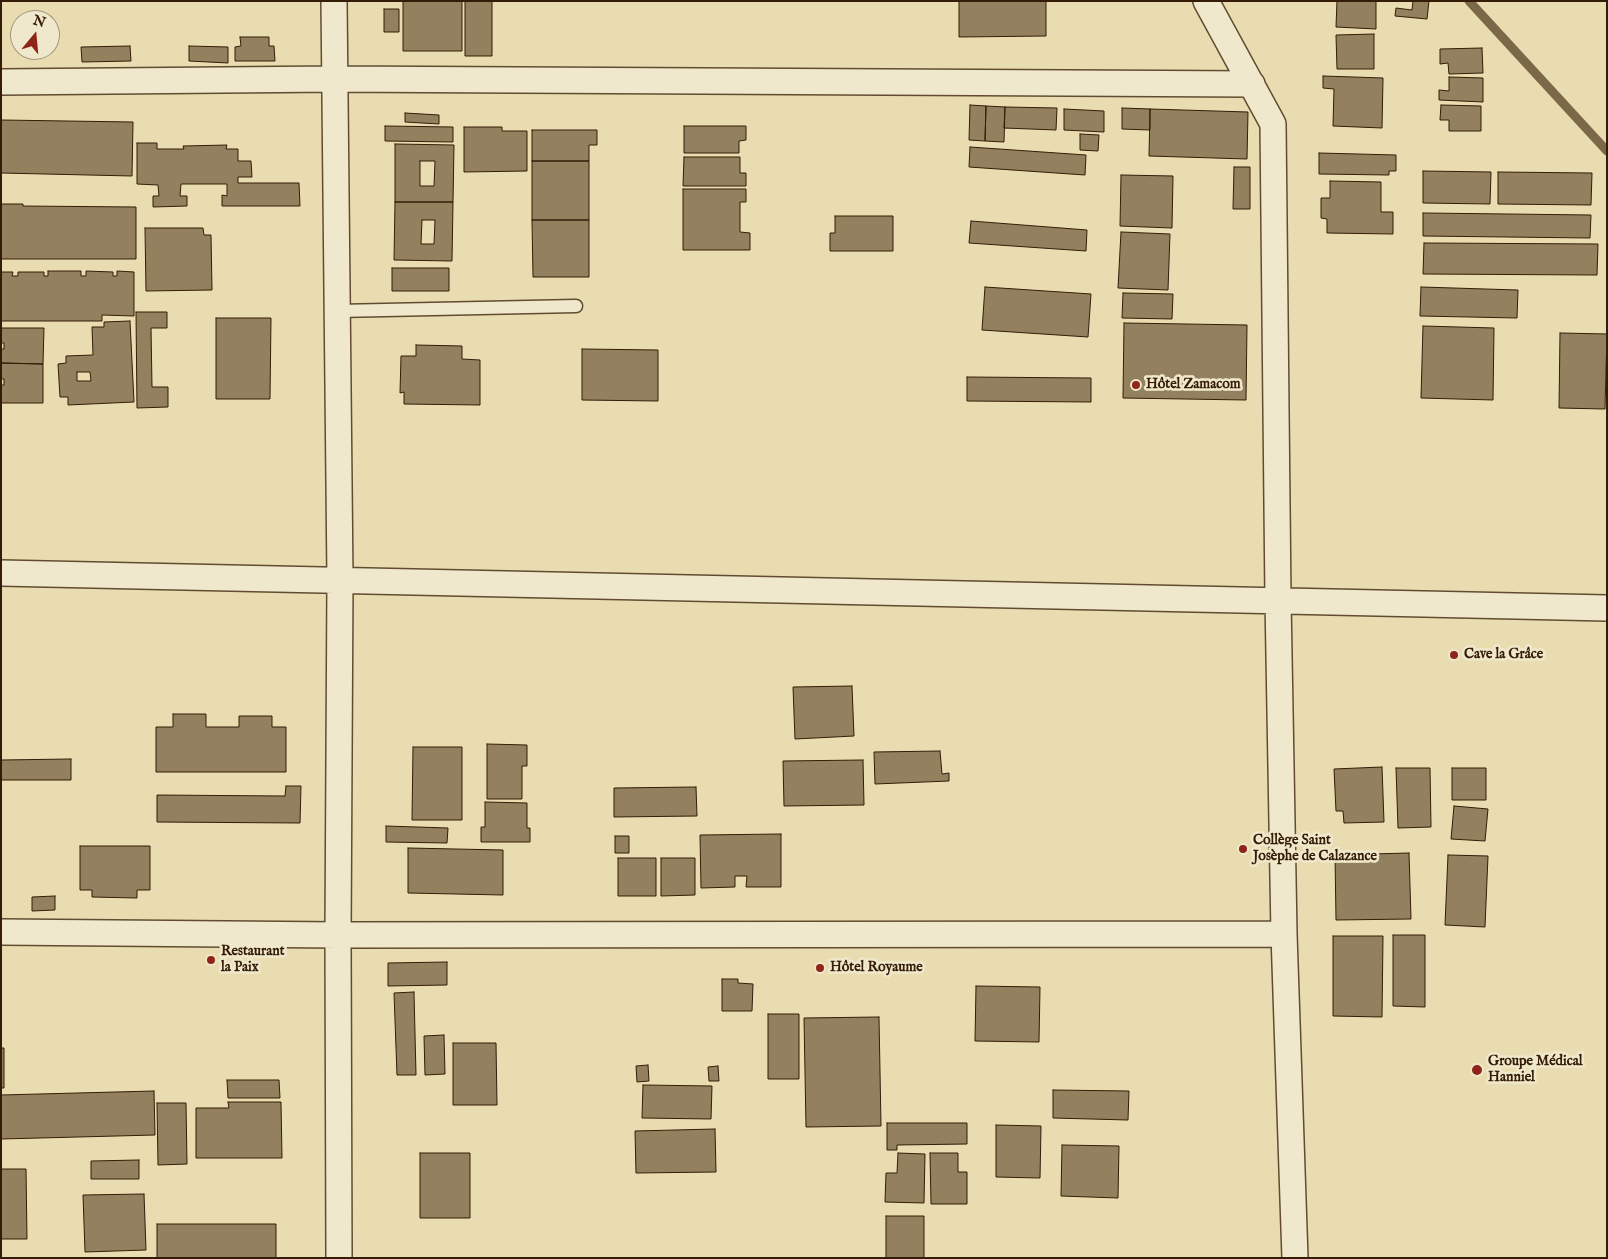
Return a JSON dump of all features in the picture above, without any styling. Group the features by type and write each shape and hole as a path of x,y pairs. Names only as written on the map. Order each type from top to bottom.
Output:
{"street":[{"path":"334,1 340,580 339,1258"},
{"path":"1206,1 1273,124 1284,934 1295,1258"},
{"path":"1,82 334,79 1252,84"},
{"path":"1,573 1607,608"},
{"path":"1,932 338,936 1284,934"}],"lane":[{"path":"337,311 576,306"}],"building":[{"path":"403,1 462,1 462,51 403,51"},
{"path":"465,1 492,1 492,56 465,56"},
{"path":"959,1 1046,1 1046,36 959,37"},
{"path":"1337,1 1376,1 1376,29 1336,27"},
{"path":"1413,1 1429,1 1427,19 1395,16 1396,8 1412,10"},
{"path":"384,9 399,9 399,32 384,32"},
{"path":"1374,34 1374,69 1337,69 1336,35"},
{"path":"240,37 269,37 269,46 274,46 275,61 235,61 235,47 241,46"},
{"path":"130,46 131,61 82,62 81,47"},
{"path":"189,46 228,47 228,63 189,61"},
{"path":"1482,48 1483,73 1449,74 1448,63 1440,64 1440,49"},
{"path":"1323,76 1383,78 1382,128 1333,126 1334,89 1323,88"},
{"path":"1449,77 1483,78 1483,102 1439,100 1439,90 1449,91"},
{"path":"970,105 986,106 985,141 969,140"},
{"path":"1441,105 1481,106 1481,131 1449,131 1449,120 1440,120"},
{"path":"986,106 1005,107 1004,142 985,141"},
{"path":"1005,107 1057,108 1056,130 1004,128"},
{"path":"1122,108 1150,109 1150,130 1122,129"},
{"path":"1064,109 1104,111 1104,132 1064,130"},
{"path":"1150,109 1248,112 1247,159 1149,156"},
{"path":"405,113 439,115 439,124 405,122"},
{"path":"1,120 133,122 132,176 1,173"},
{"path":"385,126 453,127 453,142 385,141"},
{"path":"684,126 746,126 746,140 739,141 739,153 684,153"},
{"path":"464,127 502,127 502,131 527,131 527,171 464,172"},
{"path":"532,130 597,130 597,145 589,145 589,161 532,161"},
{"path":"1080,134 1099,135 1098,151 1080,150"},
{"path":"137,143 157,143 157,149 184,149 183,146 227,145 226,149 238,149 238,161 251,161 252,177 238,177 238,183 299,183 300,206 222,206 222,195 227,196 227,184 181,184 180,196 187,196 187,206 153,207 153,196 159,196 158,185 137,184"},
{"path":"395,144 454,145 453,202 395,202","holes":["420,161 435,161 434,186 420,186"]},
{"path":"970,147 1086,155 1085,175 969,167"},
{"path":"1319,153 1396,155 1396,171 1389,171 1389,175 1319,174"},
{"path":"684,157 740,157 740,173 746,173 746,186 683,186"},
{"path":"532,161 589,161 589,220 532,220"},
{"path":"1234,167 1250,167 1250,209 1233,209"},
{"path":"1423,171 1491,172 1490,204 1423,203"},
{"path":"1498,172 1592,173 1591,205 1498,204"},
{"path":"1121,175 1173,176 1172,228 1120,226"},
{"path":"1330,181 1381,182 1381,212 1393,212 1393,234 1327,233 1327,219 1321,218 1321,198 1330,198"},
{"path":"683,189 746,189 746,202 740,202 740,232 750,233 750,250 683,250"},
{"path":"395,202 453,202 452,261 394,260","holes":["422,220 435,220 434,244 421,244"]},
{"path":"1,204 23,204 23,206 136,207 136,259 1,259"},
{"path":"1423,213 1591,215 1590,238 1423,236"},
{"path":"835,216 893,216 893,251 830,251 830,233 835,233"},
{"path":"532,220 589,220 589,277 533,277"},
{"path":"971,221 1087,230 1086,251 969,243"},
{"path":"145,228 203,228 204,235 211,235 212,290 146,291"},
{"path":"1121,232 1170,234 1168,290 1118,288"},
{"path":"1424,243 1598,244 1597,275 1423,274"},
{"path":"392,268 449,268 449,291 392,291"},
{"path":"48,271 81,271 81,276 86,276 86,271 113,272 113,276 117,276 117,271 134,272 134,316 102,315 102,321 1,321 1,272 13,272 12,276 18,276 18,272 44,272 44,276 48,276"},
{"path":"985,287 1091,294 1088,337 982,330"},
{"path":"1421,287 1518,290 1517,318 1420,316"},
{"path":"1123,293 1173,294 1172,319 1122,318"},
{"path":"136,312 167,312 167,328 151,328 152,387 168,387 168,407 137,408"},
{"path":"216,318 271,318 270,399 216,399"},
{"path":"130,321 134,402 68,405 68,397 60,397 58,364 66,363 66,356 93,355 92,327 104,327 104,322","holes":["77,372 90,372 91,381 77,381"]},
{"path":"1124,323 1247,325 1246,400 1123,398"},
{"path":"1423,326 1494,328 1493,400 1421,398"},
{"path":"1,328 44,328 43,364 1,363 1,349 4,349 4,343 1,343"},
{"path":"1560,333 1607,334 1605,409 1559,408"},
{"path":"416,345 462,346 462,359 480,360 480,405 404,404 404,392 400,393 401,356 416,356"},
{"path":"582,349 658,350 658,401 582,400"},
{"path":"1,363 43,364 43,403 1,403 1,385 4,385 4,379 1,379"},
{"path":"967,377 1091,378 1091,402 967,401"},
{"path":"852,686 854,736 795,739 793,687"},
{"path":"173,714 206,714 206,727 239,727 239,716 272,716 272,727 286,727 286,772 156,772 156,727 173,727"},
{"path":"487,744 527,745 527,766 522,766 522,799 487,799"},
{"path":"413,747 462,747 462,820 412,820"},
{"path":"940,751 942,774 949,773 949,781 875,784 874,752"},
{"path":"71,759 71,780 1,780 1,760"},
{"path":"863,760 864,805 784,806 783,761"},
{"path":"1382,767 1384,822 1344,823 1343,811 1336,811 1334,769"},
{"path":"1396,768 1430,768 1431,827 1398,828"},
{"path":"1452,768 1486,768 1486,800 1452,800"},
{"path":"286,786 301,786 300,823 157,822 157,795 285,796"},
{"path":"696,787 697,816 614,817 614,788"},
{"path":"485,802 527,803 527,828 530,828 530,842 481,842 481,827 485,827"},
{"path":"1454,806 1488,809 1485,841 1451,839"},
{"path":"386,826 448,828 447,843 386,842"},
{"path":"781,834 781,887 746,887 747,876 735,876 735,887 701,888 700,835"},
{"path":"615,836 629,836 629,853 615,853"},
{"path":"80,846 150,846 150,890 137,890 137,898 92,897 92,890 80,890"},
{"path":"408,848 503,850 503,895 408,893"},
{"path":"1409,853 1411,919 1336,920 1335,855"},
{"path":"1448,855 1488,856 1485,927 1445,925"},
{"path":"618,858 656,858 656,896 618,896"},
{"path":"661,858 695,858 695,895 661,896"},
{"path":"55,896 55,910 32,911 32,897"},
{"path":"1393,935 1425,935 1425,1007 1393,1006"},
{"path":"1333,936 1383,936 1382,1017 1333,1016"},
{"path":"447,962 447,985 388,986 388,963"},
{"path":"722,979 738,979 738,983 753,984 752,1011 722,1011"},
{"path":"976,986 1040,987 1039,1042 975,1041"},
{"path":"414,992 416,1075 397,1075 394,993"},
{"path":"768,1014 799,1014 799,1079 768,1079"},
{"path":"879,1017 881,1126 806,1127 804,1018"},
{"path":"444,1035 445,1074 425,1075 424,1036"},
{"path":"453,1043 496,1043 497,1105 453,1105"},
{"path":"1,1048 4,1048 4,1088 1,1088"},
{"path":"648,1065 649,1081 637,1082 636,1066"},
{"path":"718,1066 719,1081 709,1081 708,1067"},
{"path":"227,1080 279,1080 280,1098 228,1098"},
{"path":"643,1085 712,1086 711,1119 642,1118"},
{"path":"1053,1090 1129,1091 1128,1120 1053,1118"},
{"path":"154,1091 155,1135 1,1139 1,1095"},
{"path":"228,1102 281,1102 282,1158 196,1158 196,1108 229,1108"},
{"path":"157,1103 186,1103 187,1164 158,1165"},
{"path":"887,1123 967,1123 967,1144 897,1145 897,1150 887,1150"},
{"path":"996,1125 1041,1126 1040,1178 996,1177"},
{"path":"715,1129 716,1172 636,1173 635,1131"},
{"path":"1062,1145 1119,1146 1118,1198 1061,1196"},
{"path":"420,1153 470,1153 470,1218 420,1218"},
{"path":"898,1153 925,1154 924,1203 885,1202 886,1173 897,1173"},
{"path":"930,1153 958,1153 958,1172 967,1172 967,1204 931,1204"},
{"path":"139,1160 139,1179 91,1179 91,1161"},
{"path":"1,1169 26,1169 27,1239 1,1239"},
{"path":"144,1194 146,1250 85,1252 83,1195"},
{"path":"886,1216 924,1216 924,1258 886,1258"},
{"path":"157,1224 276,1224 276,1258 157,1258"}],"waterway":[{"path":"1469,1 1607,151"}],"place":[{"name":"Hôtel Zamacom","path":"1136,385"},
{"name":"Cave la Grâce","path":"1454,655"},
{"name":"Collège Saint Josèphe de Calazance","path":"1243,849"},
{"name":"Restaurant la Paix","path":"211,960"},
{"name":"Hôtel Royaume","path":"820,968"},
{"name":"Groupe Médical Hanniel","path":"1477,1070"}]}
